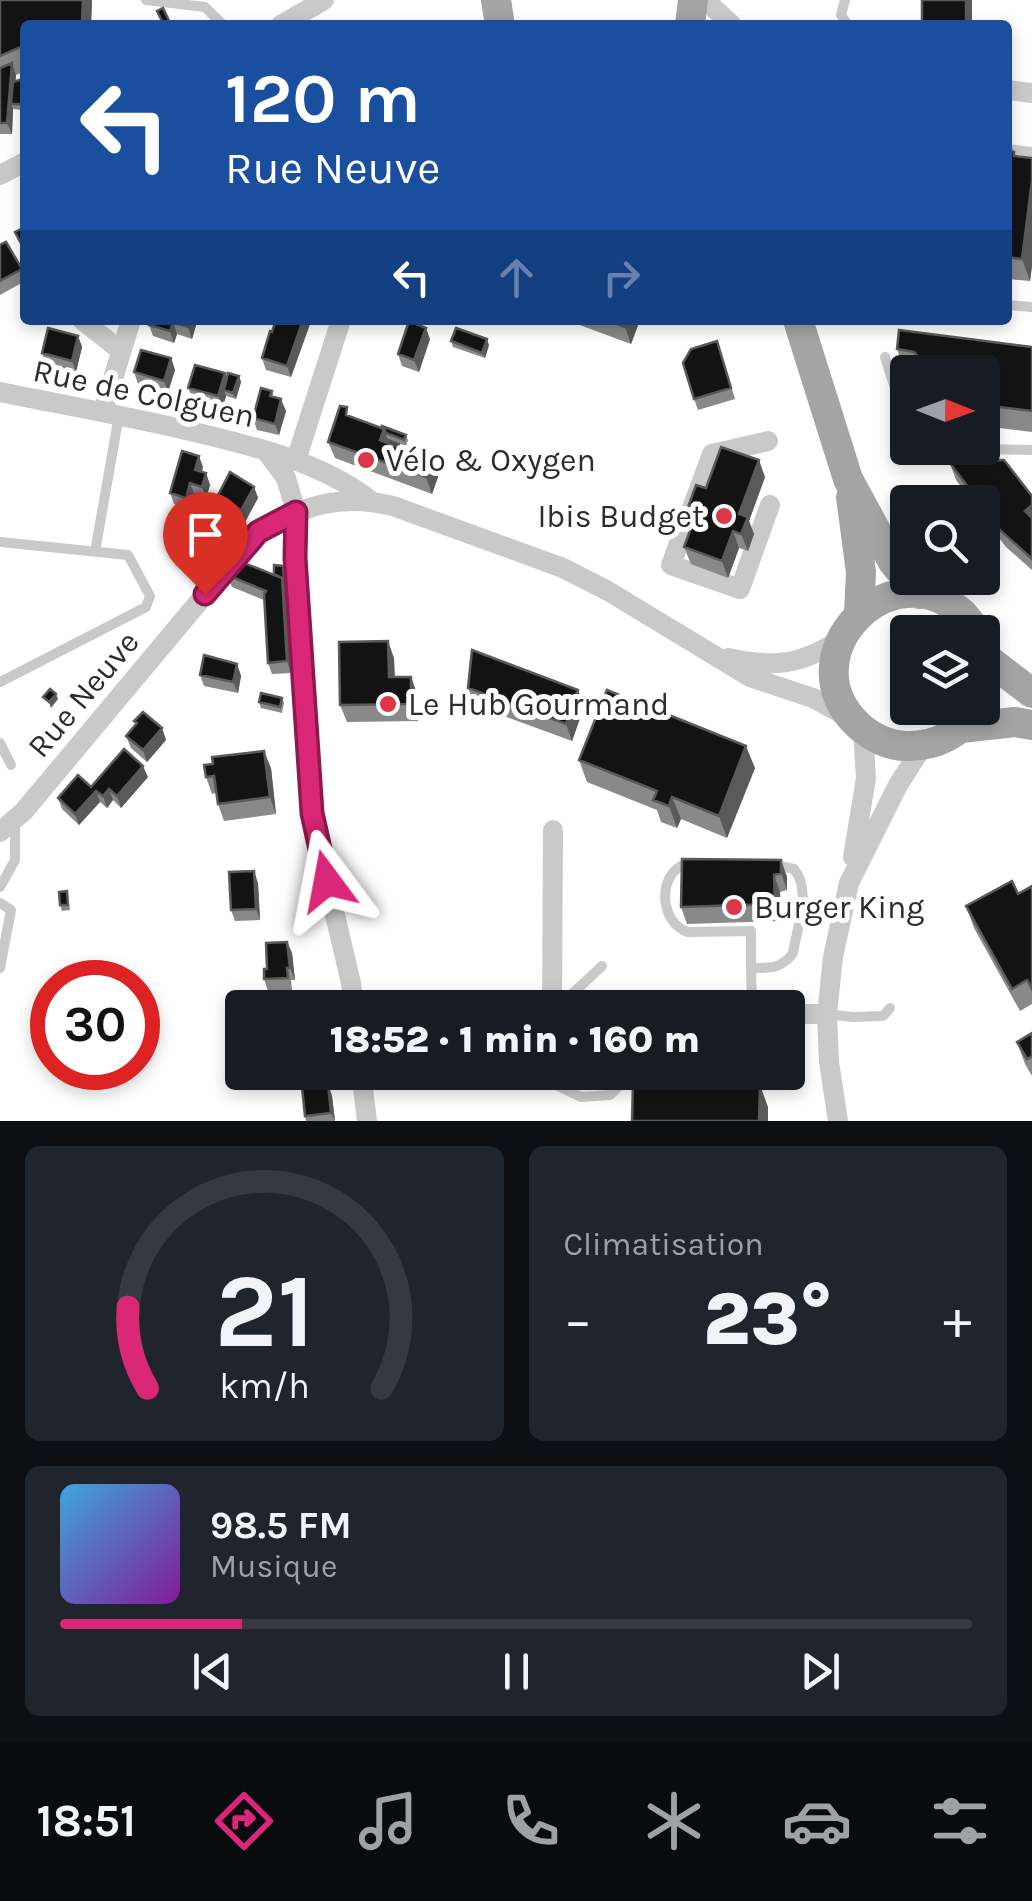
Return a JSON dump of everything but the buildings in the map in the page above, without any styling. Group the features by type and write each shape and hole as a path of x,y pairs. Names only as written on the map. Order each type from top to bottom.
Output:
{"main road":[{"path":"800,325 848,478 861,572 859,614"},
{"path":"848,478 890,556"},
{"path":"896,595 876,602 848,626 840,640 834,673 836,690 857,725 881,741 923,746 943,740 961,725"},
{"path":"923,595 943,601 964,615"},
{"path":"1000,663 1032,693"},
{"path":"1000,721 1032,725"}],"street":[{"path":"290,20 324,0"},
{"path":"705,0 727,20"},
{"path":"88,325 121,351"},
{"path":"111,413 129,325"},
{"path":"296,460 339,325"},
{"name":"Rue de Colguen","path":"0,392 111,413 266,451 286,478 296,512"},
{"path":"768,441 712,454 672,565 740,590 770,506"},
{"path":"266,451 349,484 370,500 563,568 750,677 812,698 857,725 866,778 833,957 828,1014 829,1062 838,1121"},
{"path":"296,460 319,504"},
{"name":"Rue Neuve","path":"8,825 258,532 319,504 370,500"},
{"path":"296,512 295,558 312,813 352,990"},
{"path":"716,656 753,662 792,662 818,654 840,640"},
{"path":"849,883 898,785 923,746"},
{"path":"552,830 555,990"},
{"path":"805,1014 828,1014"},
{"path":"363,1090 367,1121"}],"lane":[{"path":"146,0 205,7 218,20"},
{"path":"885,357 890,372"},
{"path":"95,552 111,413"},
{"path":"1000,449 1032,450"},
{"path":"0,542 128,555 150,596 146,607 0,682"},
{"path":"0,742 11,765"},
{"path":"0,887 16,860 8,825"},
{"path":"751,968 780,966 788,960 803,890 802,878 789,866 674,869 666,888 667,915 680,930 751,931 751,968 752,990"},
{"path":"0,903 11,910 0,968"},
{"path":"575,990 602,966"},
{"path":"828,1014 853,1018 883,1016 890,1008"},
{"path":"568,1090 581,1096 610,1095 615,1090"}],"place":[{"name":"Vélo & Oxygen","path":"366,460"},
{"name":"Ibis Budget","path":"724,516"},
{"name":"Le Hub Gourmand","path":"388,704"},
{"name":"Burger King","path":"734,907"}],"route":[{"path":"205,594 258,532 296,512 295,558 312,813 327,881"}]}
